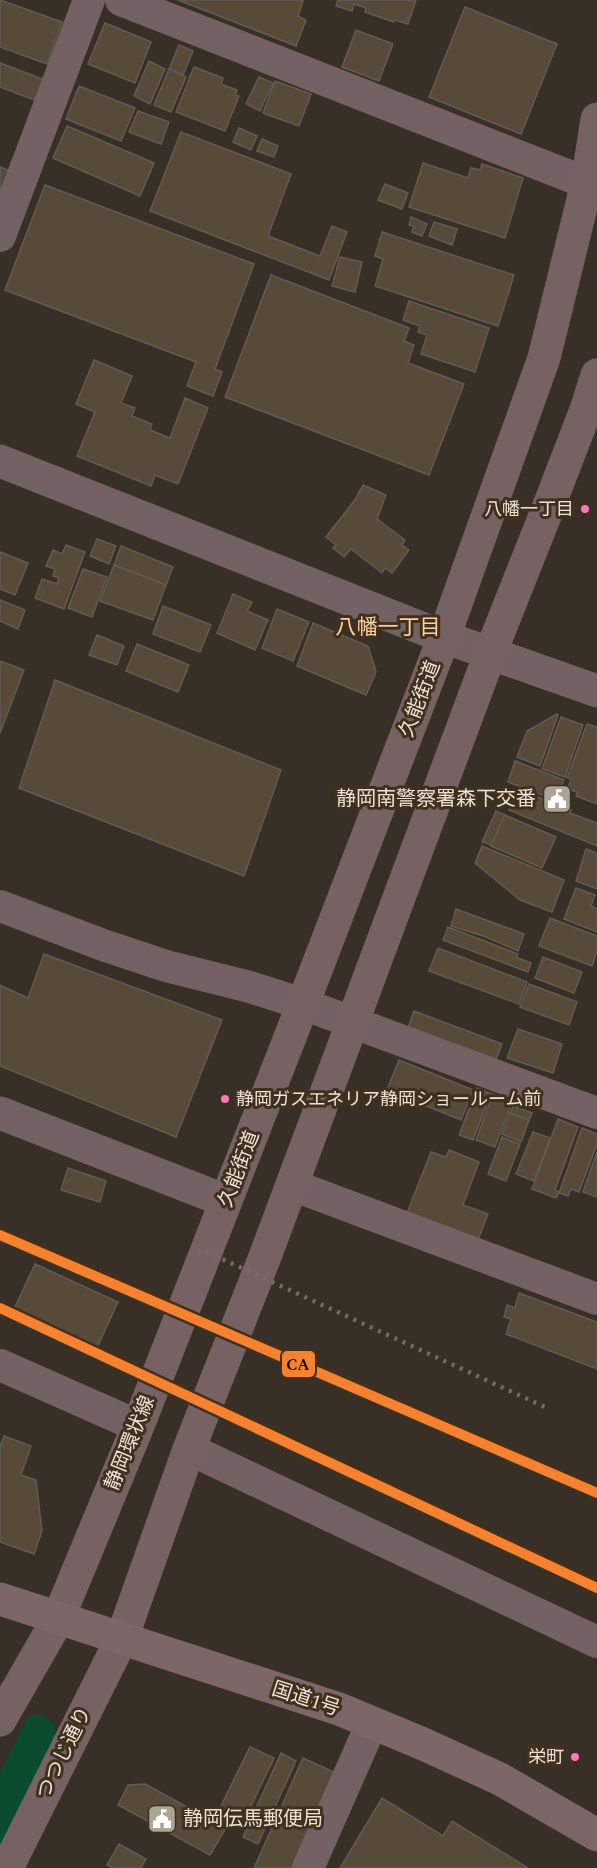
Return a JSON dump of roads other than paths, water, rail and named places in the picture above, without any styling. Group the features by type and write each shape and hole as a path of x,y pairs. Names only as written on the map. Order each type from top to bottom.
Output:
{"highway":[{"name":"国道1号","path":"0,1599 339,1709 500,1779 597,1835"}],"main road":[{"name":"久能街道","path":"214,1232 444,637 544,358 587,183 597,119"},
{"path":"122,1638 189,1449 266,1254 490,654 587,407 597,375"},
{"name":"静岡環状線","path":"58,1619 138,1426 214,1232"},
{"path":"0,1720 58,1619"},
{"name":"つつじ通り","path":"8,1868 122,1638"}],"street":[{"path":"1,230 90,0"},
{"path":"121,0 587,183"},
{"path":"0,461 444,637 597,692"},
{"path":"0,906 166,966 250,987 303,1004 597,1113"},
{"path":"0,1113 226,1201"},
{"path":"292,1185 597,1299"},
{"path":"0,1365 138,1426"},
{"path":"189,1449 597,1642"},
{"path":"308,1868 372,1723"}],"railway":[{"path":"198,1248 545,1407"}],"place":[{"name":"八幡一丁目","path":"585,509"},
{"name":"静岡南警察署森下交番","path":"557,799"},
{"name":"静岡ガスエネリア静岡ショールーム前","path":"225,1099"},
{"name":"栄町","path":"575,1757"},
{"name":"静岡伝馬郵便局","path":"162,1819"}],"district":[{"name":"八幡一丁目","path":"388,628"}]}
